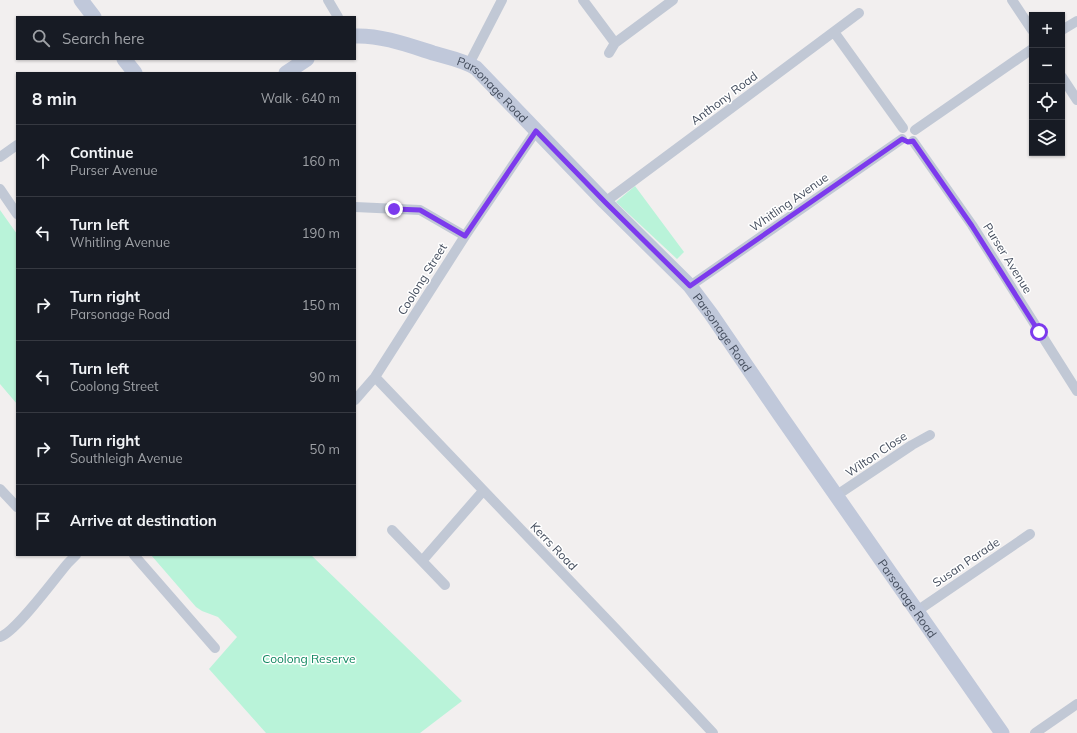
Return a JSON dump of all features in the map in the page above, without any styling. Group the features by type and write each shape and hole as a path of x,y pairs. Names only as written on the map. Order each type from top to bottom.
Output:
{"street":[{"path":"81,0 93,16"},
{"path":"328,0 337,16"},
{"path":"469,64 502,0"},
{"path":"583,0 615,43"},
{"path":"609,53 615,43 674,0"},
{"path":"1012,0 1029,26"},
{"name":"Anthony Road","path":"605,202 859,13"},
{"path":"1065,28 1077,21"},
{"path":"834,32 903,128"},
{"name":"Parsonage Road","path":"356,36 371,36 399,43 469,64 482,73 605,202 690,286 1002,733"},
{"path":"915,130 1029,51"},
{"path":"125,60 134,72"},
{"path":"288,72 306,60"},
{"path":"1065,82 1077,100"},
{"path":"903,128 910,127 915,130"},
{"path":"903,128 901,134 902,139 908,142 913,141 916,136 915,130"},
{"name":"Coolong Street","path":"356,399 375,377 465,236 536,131"},
{"name":"Whitling Avenue","path":"690,286 902,139"},
{"name":"Purser Avenue","path":"913,141 972,226 1077,391"},
{"path":"0,157 16,146"},
{"path":"0,190 16,213"},
{"path":"356,207 420,210 465,236"},
{"name":"Kerrs Road","path":"375,377 615,628 713,733"},
{"name":"Wilton Close","path":"837,496 912,445 930,435"},
{"path":"422,561 483,491"},
{"path":"1,492 16,506"},
{"path":"392,530 445,586"},
{"name":"Susan Parade","path":"917,611 1030,534"},
{"path":"135,556 215,648"},
{"path":"0,637 4,636 18,623 64,559"},
{"path":"1035,733 1077,704"}],"green space":[{"path":"635,186 684,252 677,259 616,202"},
{"path":"0,210 16,233 16,403 0,384"},
{"name":"Coolong Reserve","path":"152,556 312,556 462,701 420,733 266,733 209,669 237,637 218,617 196,607"}],"route":[{"path":"394,209 420,210 465,236 536,131 690,286 902,139 908,142 913,141 972,226 1039,332"}]}
